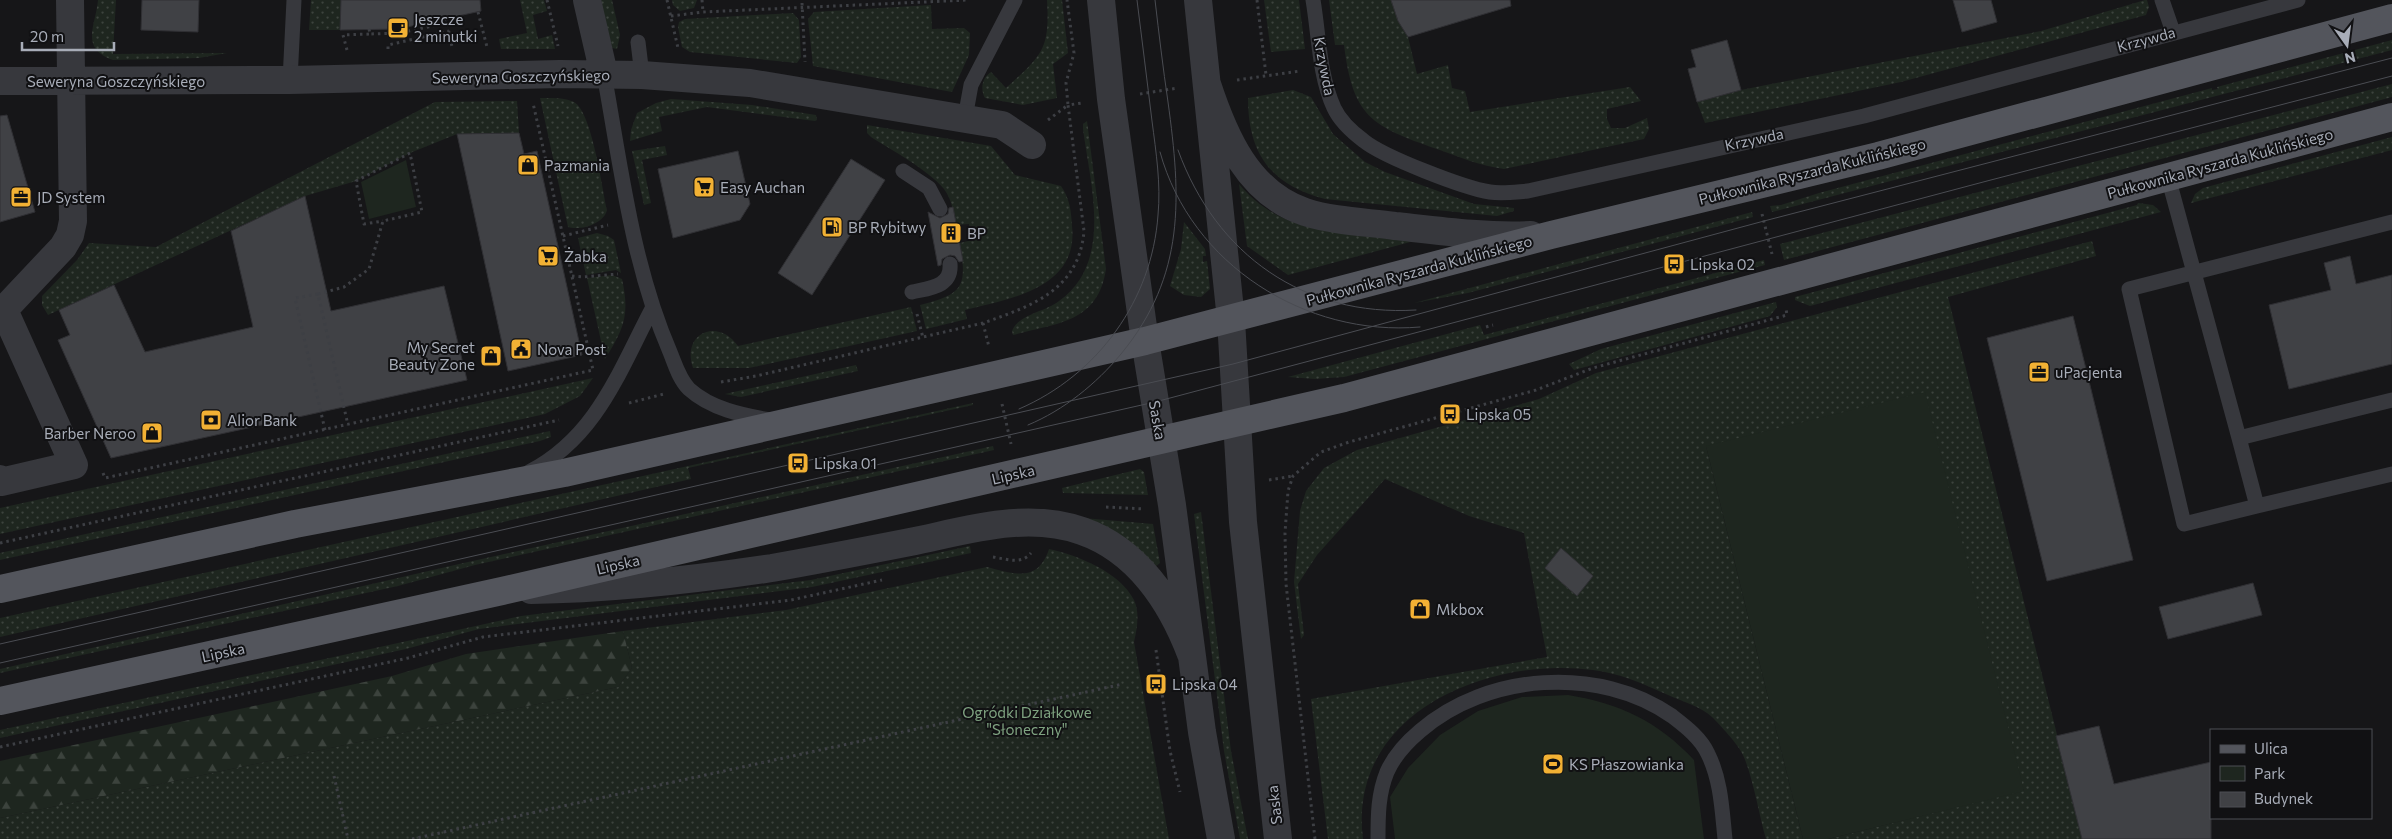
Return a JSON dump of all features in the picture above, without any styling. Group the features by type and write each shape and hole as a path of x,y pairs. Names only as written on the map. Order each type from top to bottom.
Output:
{"main road":[{"name":"Pułkownika Ryszarda Kuklińskiego","path":"1231,320 1552,235 1878,156 2392,18"},
{"name":"Pułkownika Ryszarda Kuklińskiego","path":"1236,423 1344,398 2392,117"},
{"path":"0,589 295,524 564,473 1231,320"},
{"name":"Lipska","path":"0,701 502,591 1236,423"}],"street":[{"path":"0,479 1,482 74,465 2,312 64,247 70,235 73,221 70,0"},
{"path":"587,0 604,74"},
{"name":"Saska","path":"1101,0 1112,108 1144,341 1162,440 1192,654 1221,839"},
{"name":"Saska","path":"1198,0 1194,86 1231,320 1243,522 1278,839"},
{"name":"Seweryna Goszczyńskiego","path":"0,81 290,80 604,74 642,75 758,85 965,118 1002,125 1032,145"},
{"name":"Saska","path":"1194,86 1218,115 1232,146 1248,171 1266,190 1283,203 1305,212 1329,218 1455,233 1506,236 1552,235"},
{"path":"502,591 600,589 710,576 837,556 996,525 1044,524 1082,531 1106,542 1131,560 1167,602 1192,654"}],"lane":[{"path":"290,80 294,0"},
{"path":"965,118 971,85 1015,0"},
{"name":"Krzywda","path":"1314,0 1325,86 1334,110 1344,123 1365,142 1396,158 1474,189 1506,193 1528,191 1864,116 2298,0"},
{"path":"2162,0 2173,32"},
{"path":"638,42 642,75"},
{"path":"604,74 629,214 653,307 677,368 688,388 722,409 786,423"},
{"path":"902,171 929,188 940,209"},
{"path":"2168,177 2196,273 2257,506"},
{"path":"2392,222 2129,290 2184,524 2392,474"},
{"path":"912,292 942,284 949,275 950,264"},
{"path":"510,483 542,466 567,448 584,431 597,412 653,307"},
{"path":"2239,438 2392,400"},
{"path":"1378,839 1378,805 1388,771 1405,744 1430,722 1457,706 1480,696 1519,685 1551,682 1591,685 1638,698 1663,710 1687,727 1708,752 1718,782 1725,839"}],"path":[{"path":"547,0 558,47"},
{"path":"666,0 678,50"},
{"path":"702,0 703,12"},
{"path":"871,0 871,5"},
{"path":"670,16 703,12 968,0"},
{"path":"1049,118 1068,106 1066,84 1074,53 1067,0"},
{"path":"1257,0 1266,75"},
{"path":"802,3 805,50"},
{"path":"478,12 486,44"},
{"path":"347,49 343,34 399,31 446,20 452,47"},
{"path":"369,29 370,34"},
{"path":"388,45 449,31"},
{"path":"1236,80 1309,70"},
{"path":"1137,95 1194,86"},
{"path":"102,470 105,478 592,370 533,102"},
{"path":"410,153 422,212 383,221 364,224 356,181 410,153"},
{"path":"1760,206 1773,258"},
{"path":"325,430 295,298 344,287 369,269 383,221"},
{"path":"563,236 613,224"},
{"path":"572,276 583,277 615,272 625,276"},
{"path":"318,294 348,425"},
{"path":"1315,839 1286,584 1285,533 1288,491 1293,476 1321,452 1350,442 1536,390 1593,368 1787,315"},
{"path":"983,323 988,344"},
{"path":"622,405 665,394"},
{"path":"999,394 1012,450"},
{"path":"0,543 561,420"},
{"path":"1282,477 1293,476"},
{"path":"985,557 1019,561 1030,555 1032,548"},
{"path":"0,747 408,658 483,637 791,600 890,578"},
{"path":"1154,640 1170,751 1181,794"},
{"path":"412,839 1123,684"},
{"path":"334,776 348,839"}],"green space":[{"path":"98,0 116,0 113,54 227,53 199,58 113,60 96,49 93,42 92,35"},
{"path":"311,0 341,0 340,30 309,30"},
{"path":"520,0 544,0 547,11 533,15 538,39 552,35 555,49 501,49 499,39 527,33"},
{"path":"600,0 612,0 620,35 617,49 612,48"},
{"path":"672,0 697,0 694,8 680,11 673,5"},
{"path":"1047,0 1062,0 1068,53 1053,64 1057,98 1023,105 985,98 983,84 988,74 991,72 1006,88 1036,59 1045,41 1048,17"},
{"path":"1264,0 1299,0 1305,49 1271,52"},
{"path":"1329,0 1391,0 1398,21 1408,37 1417,74 1448,65 1452,88 1465,91 1470,112 1630,87 1641,101 1607,109 1607,119 1611,128 1625,128 1647,118 1649,129 1644,139 1504,169 1470,161 1414,141 1381,125 1369,115 1360,103 1353,88 1344,45 1335,45"},
{"path":"2147,0 2149,7 2146,15 1901,82 1705,123 1697,102 1741,90 2041,31"},
{"path":"931,5 932,29 964,28 970,33 969,55 952,92 813,66 808,19 814,12"},
{"path":"793,13 799,20 801,57 797,63 690,52 682,47 678,27 679,22 685,19"},
{"path":"2392,40 2392,50 1772,212 1770,206 1781,205 1819,193 2212,88 2212,90 2218,89 2217,87"},
{"path":"2392,84 2392,97 1784,260 1780,244"},
{"path":"1293,90 1311,97 1333,134 1365,162 1385,172 1474,204 1514,208 1514,211 1497,216 1325,199 1290,185 1277,176 1258,151 1252,135 1248,98"},
{"path":"540,98 570,100 580,109 586,120 607,210 597,223 579,228 568,227"},
{"path":"671,99 752,105 816,115 817,120 707,107 659,117 662,131 630,141 631,130 637,113 656,103"},
{"path":"517,101 519,133 457,134 410,153 356,181 305,196 48,315 42,305 42,296 77,260 89,243 156,247 435,102"},
{"path":"1087,121 1106,269 1102,287 1085,310 1073,318 1013,335 1012,331 1015,325 1020,321 1053,305 1076,285 1087,265 1093,244 1094,221 1093,197 1083,129 1083,124"},
{"path":"867,125 991,146 1015,175 1061,186 1068,200 1072,226 1071,247 1065,264 1053,277 1038,287 1002,301 965,310 967,319 926,329 920,305 946,297 959,286 963,270 960,243 972,240 969,224 956,225 951,202 944,189 929,174 871,137 867,133"},
{"path":"2392,137 2392,150 2191,203 2195,194 2203,188"},
{"path":"665,146 667,155 642,160 651,203 644,205 632,151"},
{"path":"406,160 416,207 369,219 361,182"},
{"path":"1239,184 1257,202 1276,214 1297,223 1341,233 1413,239 1414,241 1288,275 1247,246"},
{"path":"2138,203 2153,205 2161,212 1810,306 1795,300 1795,297 2137,205"},
{"path":"1752,212 1753,217 1468,293 1414,303"},
{"path":"1184,222 1205,249 1206,256 1203,256 1203,262 1207,261 1210,289 1201,297 1184,295 1170,286 1181,249"},
{"path":"597,233 614,240 621,273 616,270 586,275 578,238"},
{"path":"2092,241 2096,256 1948,297 2083,839 1828,839 2024,790 1706,446 1803,839 1766,839 1753,785 1743,755 1729,735 1708,713 1691,704 1622,676 1603,671 1552,668 1511,673 1470,684 1433,702 1401,726 1377,757 1364,795 1363,839 1328,839 1311,699 1547,657 1524,533 1469,516 1385,479 1317,555 1298,584 1304,635 1301,639 1294,582 1300,511 1306,491 1324,468 1357,450 1539,399 1596,373"},
{"path":"1764,260 1765,265 1344,377 1315,379 1288,377 1480,325 1484,335"},
{"path":"612,275 622,279 625,312 621,330 605,359 587,278"},
{"path":"1776,302 1777,307 1770,316 1574,370 1569,364 1601,349"},
{"path":"911,307 917,331 749,368 693,368 692,346 697,338 704,333 712,331 721,332 730,337 738,346"},
{"path":"856,365 858,371 741,397 725,394"},
{"path":"593,378 580,396 545,414 0,534 0,508"},
{"path":"1925,392 2024,791 1828,839 1803,839 1706,446"},
{"path":"973,403 973,405 688,468 691,479 0,637 0,618"},
{"path":"550,431 551,437 540,441 0,560 0,553"},
{"path":"993,446 994,450 475,565 398,586 0,673 0,669 459,564"},
{"path":"1140,469 1144,472 1148,495 1063,493 1062,488"},
{"path":"1201,512 1231,751 1248,839 1240,839 1224,751 1194,514"},
{"path":"1083,518 1153,524 1160,563 1155,567"},
{"path":"970,546 971,553 812,587 479,629 406,649 0,738 0,730 521,616 811,580"},
{"name":"Ogródki Działkowe \"Słoneczny\"","path":"1049,549 1085,560 1097,566 1119,581 1134,600 1137,626 1134,642 1169,839 0,839 0,818 618,687 632,668 623,631 786,610 987,567 1007,572 1024,573 1038,567"},
{"path":"623,631 632,668 618,687 0,818 0,761 392,676 466,654"},
{"name":"KS Płaszowianka","path":"1568,695 1604,703 1637,716 1667,735 1694,760 1704,839 1395,839 1390,797 1408,768 1440,735 1478,711 1522,697"}],"building":[{"path":"142,0 199,0 198,32 141,30"},
{"path":"341,0 480,0 481,11 398,29 340,30"},
{"path":"1391,0 1510,0 1511,6 1408,37 1398,21"},
{"path":"1953,0 1991,0 1997,22 1962,32"},
{"path":"1727,40 1741,90 1697,102 1688,69 1696,67 1691,50"},
{"path":"7,115 35,212 0,222 0,116"},
{"path":"519,133 524,154 537,151 582,355 508,371 457,134"},
{"name":"Easy Auchan","path":"738,151 750,204 740,220 673,238 658,169"},
{"path":"851,159 885,180 812,295 778,273"},
{"path":"305,196 331,311 444,286 467,380 111,458 58,340 70,335 59,310 114,285 145,352 253,327 231,231"},
{"name":"BP","path":"953,207 963,261 959,262 955,256 950,255 942,259 941,265 938,266 928,212 940,218 948,214 949,208"},
{"path":"2350,256 2356,284 2392,275 2392,364 2289,389 2269,305 2331,290 2324,263"},
{"path":"2073,316 2133,560 2047,581 1987,338"},
{"path":"1561,548 1593,576 1577,596 1545,568"},
{"path":"2253,583 2262,615 2168,639 2159,607"},
{"path":"2099,726 2114,784 2210,762 2211,839 2082,839 2056,736"}],"tram line":[{"path":"1019,409 1047,394 1073,376 1096,355 1116,331 1132,305 1145,276 1154,246 1159,203 1158,180 1137,0"},
{"path":"1028,425 1054,412 1079,395 1101,376 1121,354 1142,324 1158,295 1168,265 1174,234 1176,203 1175,170 1155,0"},
{"path":"0,644 1233,364 1764,221 2392,58"},
{"path":"0,663 1155,402 1987,181 2392,76"},
{"path":"1178,150 1195,187 1215,220 1240,249 1269,272 1301,290 1337,303 1375,309 1416,310"},
{"path":"1160,152 1175,192 1198,228 1226,260 1259,286 1296,306 1336,320 1377,327 1420,327"}],"place":[{"name":"Jeszcze 2 minutki","path":"398,28"},
{"name":"Pazmania","path":"528,165"},
{"name":"Easy Auchan","path":"704,187"},
{"name":"JD System","path":"21,197"},
{"name":"BP Rybitwy","path":"832,227"},
{"name":"BP","path":"951,233"},
{"name":"Żabka","path":"548,256"},
{"name":"Lipska 02","path":"1674,264"},
{"name":"Nova Post","path":"521,349"},
{"name":"My Secret Beauty Zone","path":"491,356"},
{"name":"uPacjenta","path":"2039,372"},
{"name":"Lipska 05","path":"1450,414"},
{"name":"Alior Bank","path":"211,420"},
{"name":"Barber Neroo","path":"152,433"},
{"name":"Lipska 01","path":"798,463"},
{"name":"Mkbox","path":"1420,609"},
{"name":"Lipska 04","path":"1156,684"},
{"name":"KS Płaszowianka","path":"1553,764"}]}
